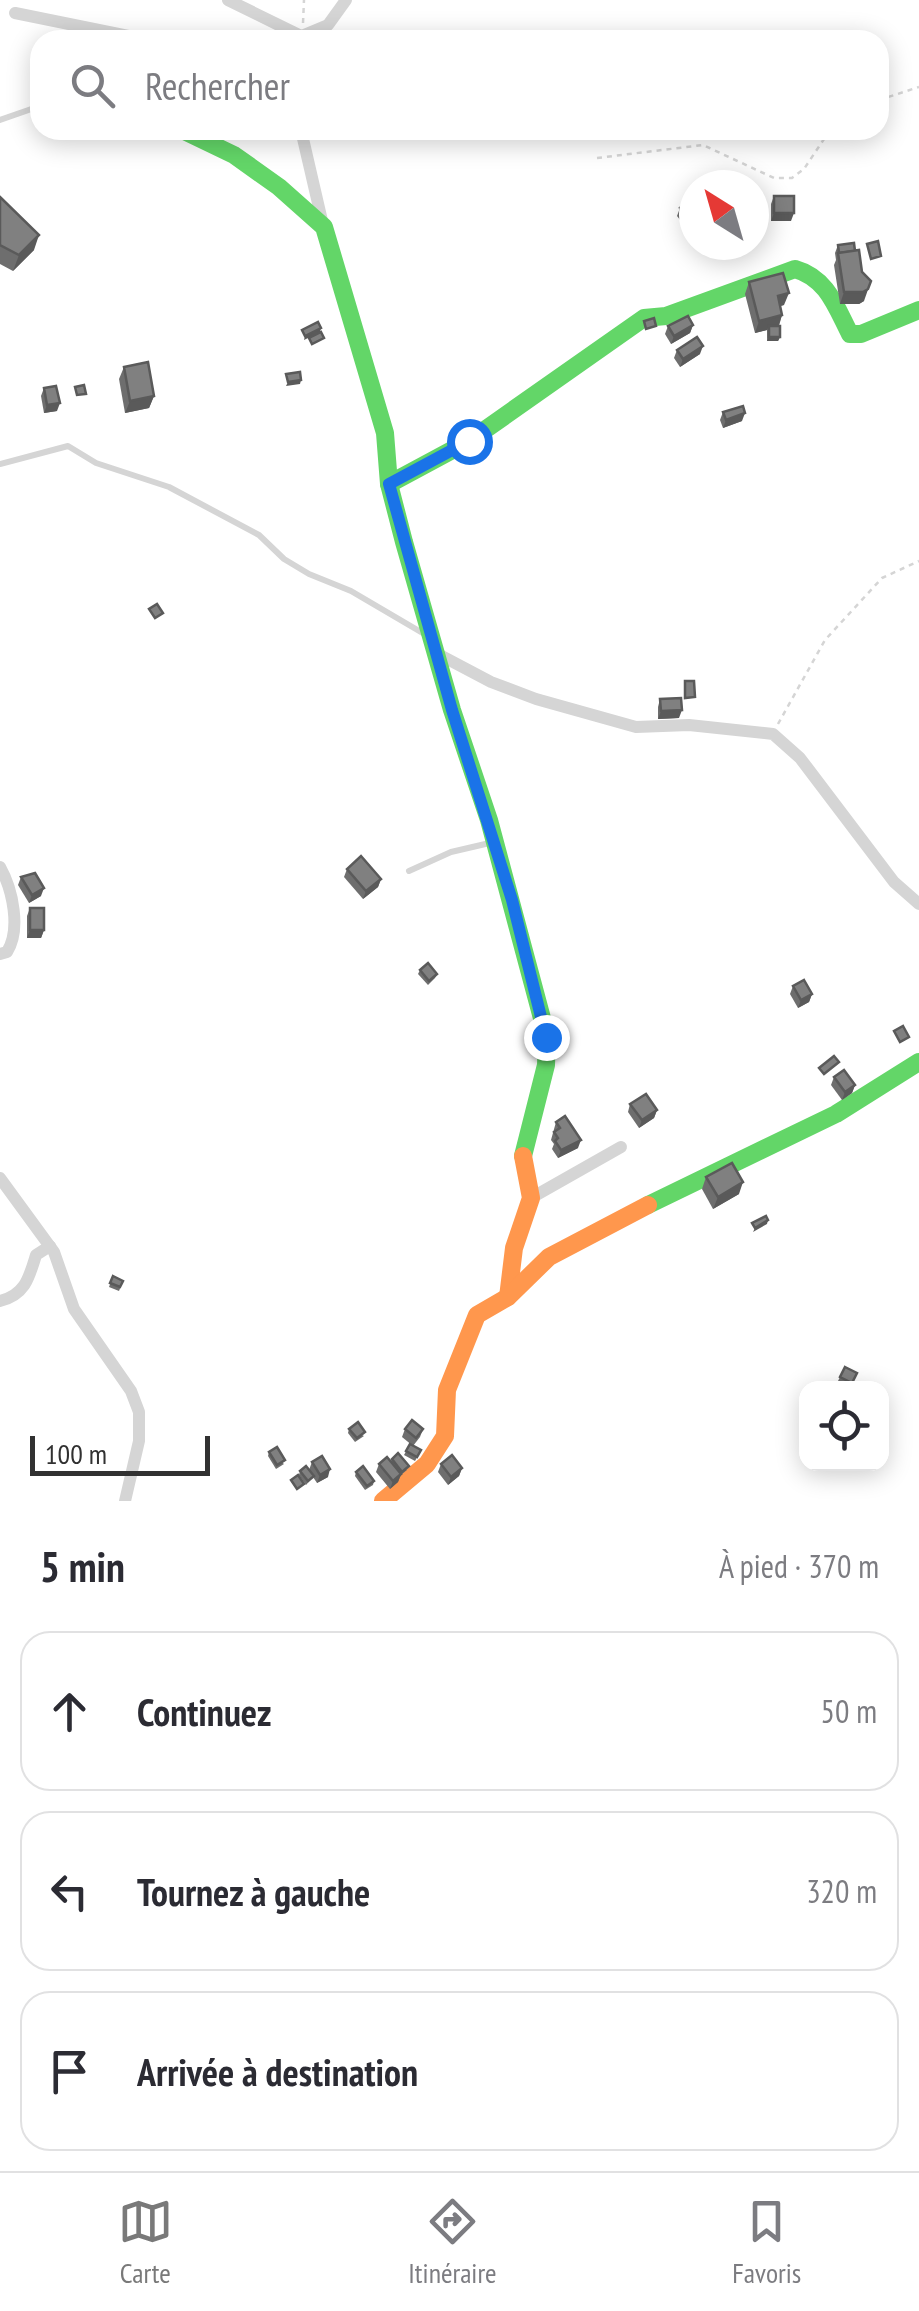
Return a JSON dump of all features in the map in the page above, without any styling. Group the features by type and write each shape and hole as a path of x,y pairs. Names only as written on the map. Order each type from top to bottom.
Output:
{"street":[{"path":"228,0 286,30"},
{"path":"318,30 328,25 346,0"},
{"path":"15,13 99,30"},
{"path":"203,140 234,155 324,227"},
{"path":"303,140 312,186 385,433 389,484 434,646 496,842 546,1037 546,1065 523,1152 531,1198 514,1248 508,1297"},
{"path":"389,484 469,441 644,318 666,316 795,270 810,272 821,280 850,334 872,330 919,310"},
{"path":"434,646 491,682 636,727 689,725 772,734 800,758 894,882 919,904"},
{"path":"0,867 9,884 16,938 7,952 0,954"},
{"path":"383,1501 426,1464 445,1436 446,1390 477,1315 508,1297 549,1256 836,1114 919,1062"},
{"path":"531,1198 621,1147"},
{"path":"0,1178 50,1246 74,1309 125,1380 139,1412 139,1441 125,1501"},
{"path":"0,1301 16,1298 28,1282 36,1255 50,1246"}],"lane":[{"path":"0,120 30,110"},
{"path":"0,464 68,446 96,462 169,487 259,534 284,559 351,592 434,646"},
{"path":"409,871 451,852 496,842"}],"path":[{"path":"302,30 304,0"},
{"path":"889,96 919,86"},
{"path":"597,158 703,145 774,178 792,178 823,140"},
{"path":"772,734 824,640 882,578 919,561"}],"building":[{"path":"774,196 794,196 794,213 774,213"},
{"path":"0,197 39,235 19,255 0,245"},
{"path":"878,241 881,256 871,259 867,244"},
{"path":"854,243 855,251 839,253 838,245"},
{"path":"859,250 862,272 871,281 863,292 844,292 838,253"},
{"path":"783,273 789,293 778,296 782,315 759,321 749,282"},
{"path":"688,316 693,325 674,336 668,326"},
{"path":"654,318 656,326 646,329 644,321"},
{"path":"318,322 321,328 305,336 302,330"},
{"path":"769,326 780,326 780,337 769,337"},
{"path":"321,332 324,338 312,344 309,338"},
{"path":"697,337 703,346 683,359 677,350"},
{"path":"148,362 154,396 130,401 124,367"},
{"path":"300,372 301,380 288,382 286,374"},
{"path":"84,385 86,394 77,395 75,387"},
{"path":"56,386 60,403 47,405 44,388"},
{"path":"743,406 745,413 726,420 723,412"},
{"path":"157,604 163,613 155,618 149,609"},
{"path":"685,681 694,681 695,697 685,698"},
{"path":"681,698 682,710 661,711 660,699"},
{"path":"361,856 381,879 366,891 347,869"},
{"path":"35,873 44,888 32,895 21,877"},
{"path":"30,908 44,908 44,930 30,930"},
{"path":"428,963 437,974 429,981 420,970"},
{"path":"804,980 812,994 801,1000 793,986"},
{"path":"903,1026 909,1037 900,1042 894,1031"},
{"path":"834,1056 839,1062 824,1074 819,1068"},
{"path":"844,1070 855,1085 845,1092 834,1077"},
{"path":"646,1094 657,1110 642,1120 630,1104"},
{"path":"565,1116 581,1140 561,1150 554,1132 560,1128 556,1122"},
{"path":"732,1163 743,1182 718,1197 706,1177"},
{"path":"766,1216 768,1220 755,1228 752,1223"},
{"path":"113,1276 123,1281 120,1287 110,1283"},
{"path":"845,1367 857,1373 853,1381 840,1377"},
{"path":"412,1420 423,1429 416,1438 405,1429"},
{"path":"358,1422 365,1432 357,1438 349,1429"},
{"path":"410,1444 421,1450 417,1457 406,1451"},
{"path":"277,1447 285,1460 277,1465 269,1452"},
{"path":"398,1453 409,1466 402,1472 392,1459"},
{"path":"452,1455 462,1468 451,1477 441,1464"},
{"path":"322,1456 330,1469 320,1475 312,1462"},
{"path":"387,1457 401,1474 393,1481 379,1464"},
{"path":"306,1466 314,1476 308,1481 300,1471"},
{"path":"363,1466 374,1481 367,1486 356,1472"},
{"path":"298,1475 304,1484 297,1489 291,1480"}],"traffic: fast":[{"path":"203,140 234,155 279,187 324,227 385,433 389,484 404,542 452,710 489,820 547,1037 546,1065 523,1156"},
{"path":"389,484 469,441 644,318 666,316 795,269 823,286 850,334 861,334 919,310"},
{"path":"648,1205 836,1114 919,1062"}],"traffic: slow":[{"path":"508,1297 514,1248 531,1198 523,1156"},
{"path":"383,1501 427,1464 445,1436 447,1390 477,1315 508,1297 549,1257 648,1205"}],"route":[{"path":"469,441 389,484 452,710 512,900 546,1037"}]}
